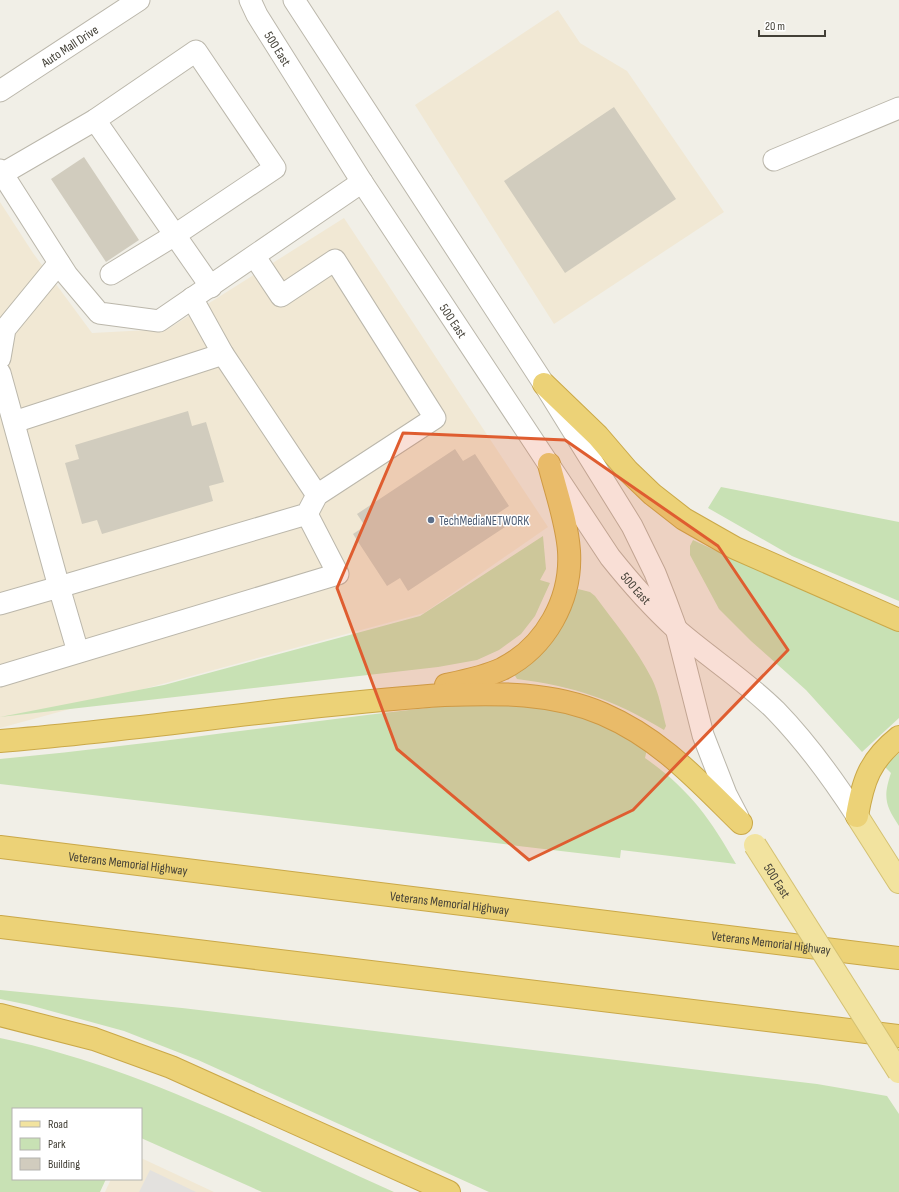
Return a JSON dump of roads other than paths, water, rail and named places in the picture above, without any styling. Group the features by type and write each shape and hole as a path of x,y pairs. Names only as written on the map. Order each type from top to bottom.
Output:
{"highway":[{"path":"544,384 598,436 628,471 652,494 684,519 734,548 899,620"},
{"path":"391,698 480,677 502,669 526,653 549,626 562,600 569,566 567,536 549,464"},
{"path":"0,741 391,698 486,694 533,695 562,701 601,714 644,736 674,758 741,823"},
{"path":"857,816 862,788 868,772 880,754 899,737"},
{"name":"Veterans Memorial Highway","path":"0,847 899,958"},
{"path":"0,927 899,1036"},
{"path":"0,1015 94,1039 171,1067 449,1192"}],"main road":[{"name":"500 East","path":"857,816 899,882"},
{"name":"500 East","path":"741,823 899,1072"}],"street":[{"name":"Auto Mall Drive","path":"0,91 139,0"},
{"name":"500 East","path":"250,0 257,15 362,182 610,557 640,593 676,628 737,676 776,711 810,749 837,785 857,816"},
{"name":"500 East","path":"294,0 544,384 632,526 658,579 676,628 703,735 723,787 741,823"},
{"path":"112,274 175,235 275,168 196,51 95,120 1,172 59,263 99,313 159,321 255,257 362,182"},
{"path":"774,160 899,108"},
{"path":"95,120 211,287"},
{"path":"0,604 307,514 317,495 435,418 335,260 281,296 255,257"},
{"path":"0,358 5,329 59,263"},
{"path":"192,298 223,354 317,495"},
{"path":"14,422 223,354"},
{"path":"0,373 78,652"},
{"path":"0,676 338,574 307,514"}],"place":[{"name":"TechMediaNETWORK","path":"431,520"}]}
